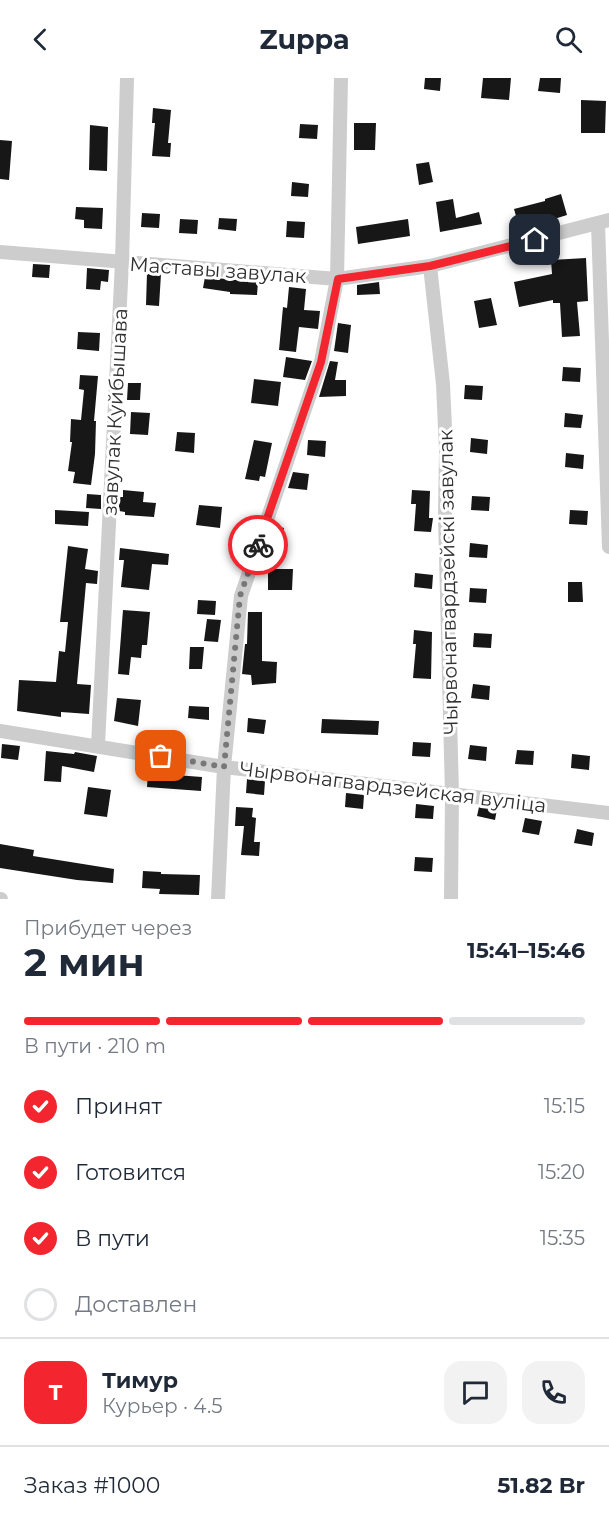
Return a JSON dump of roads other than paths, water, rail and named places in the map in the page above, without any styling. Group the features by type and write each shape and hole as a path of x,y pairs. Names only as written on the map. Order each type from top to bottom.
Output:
{"street":[{"name":"завулак Куйбышава","path":"98,745 122,262 128,78"},
{"path":"218,899 224,767 240,596 321,362 338,279 341,78"},
{"name":"Маставы завулак","path":"0,252 338,279 430,266 604,222"},
{"path":"604,222 609,547"},
{"name":"Чырвонагвардзейскі завулак","path":"430,266 443,384 452,795 452,899"},
{"name":"Чырвонагвардзейская вуліца","path":"0,731 224,767 609,813"}]}
